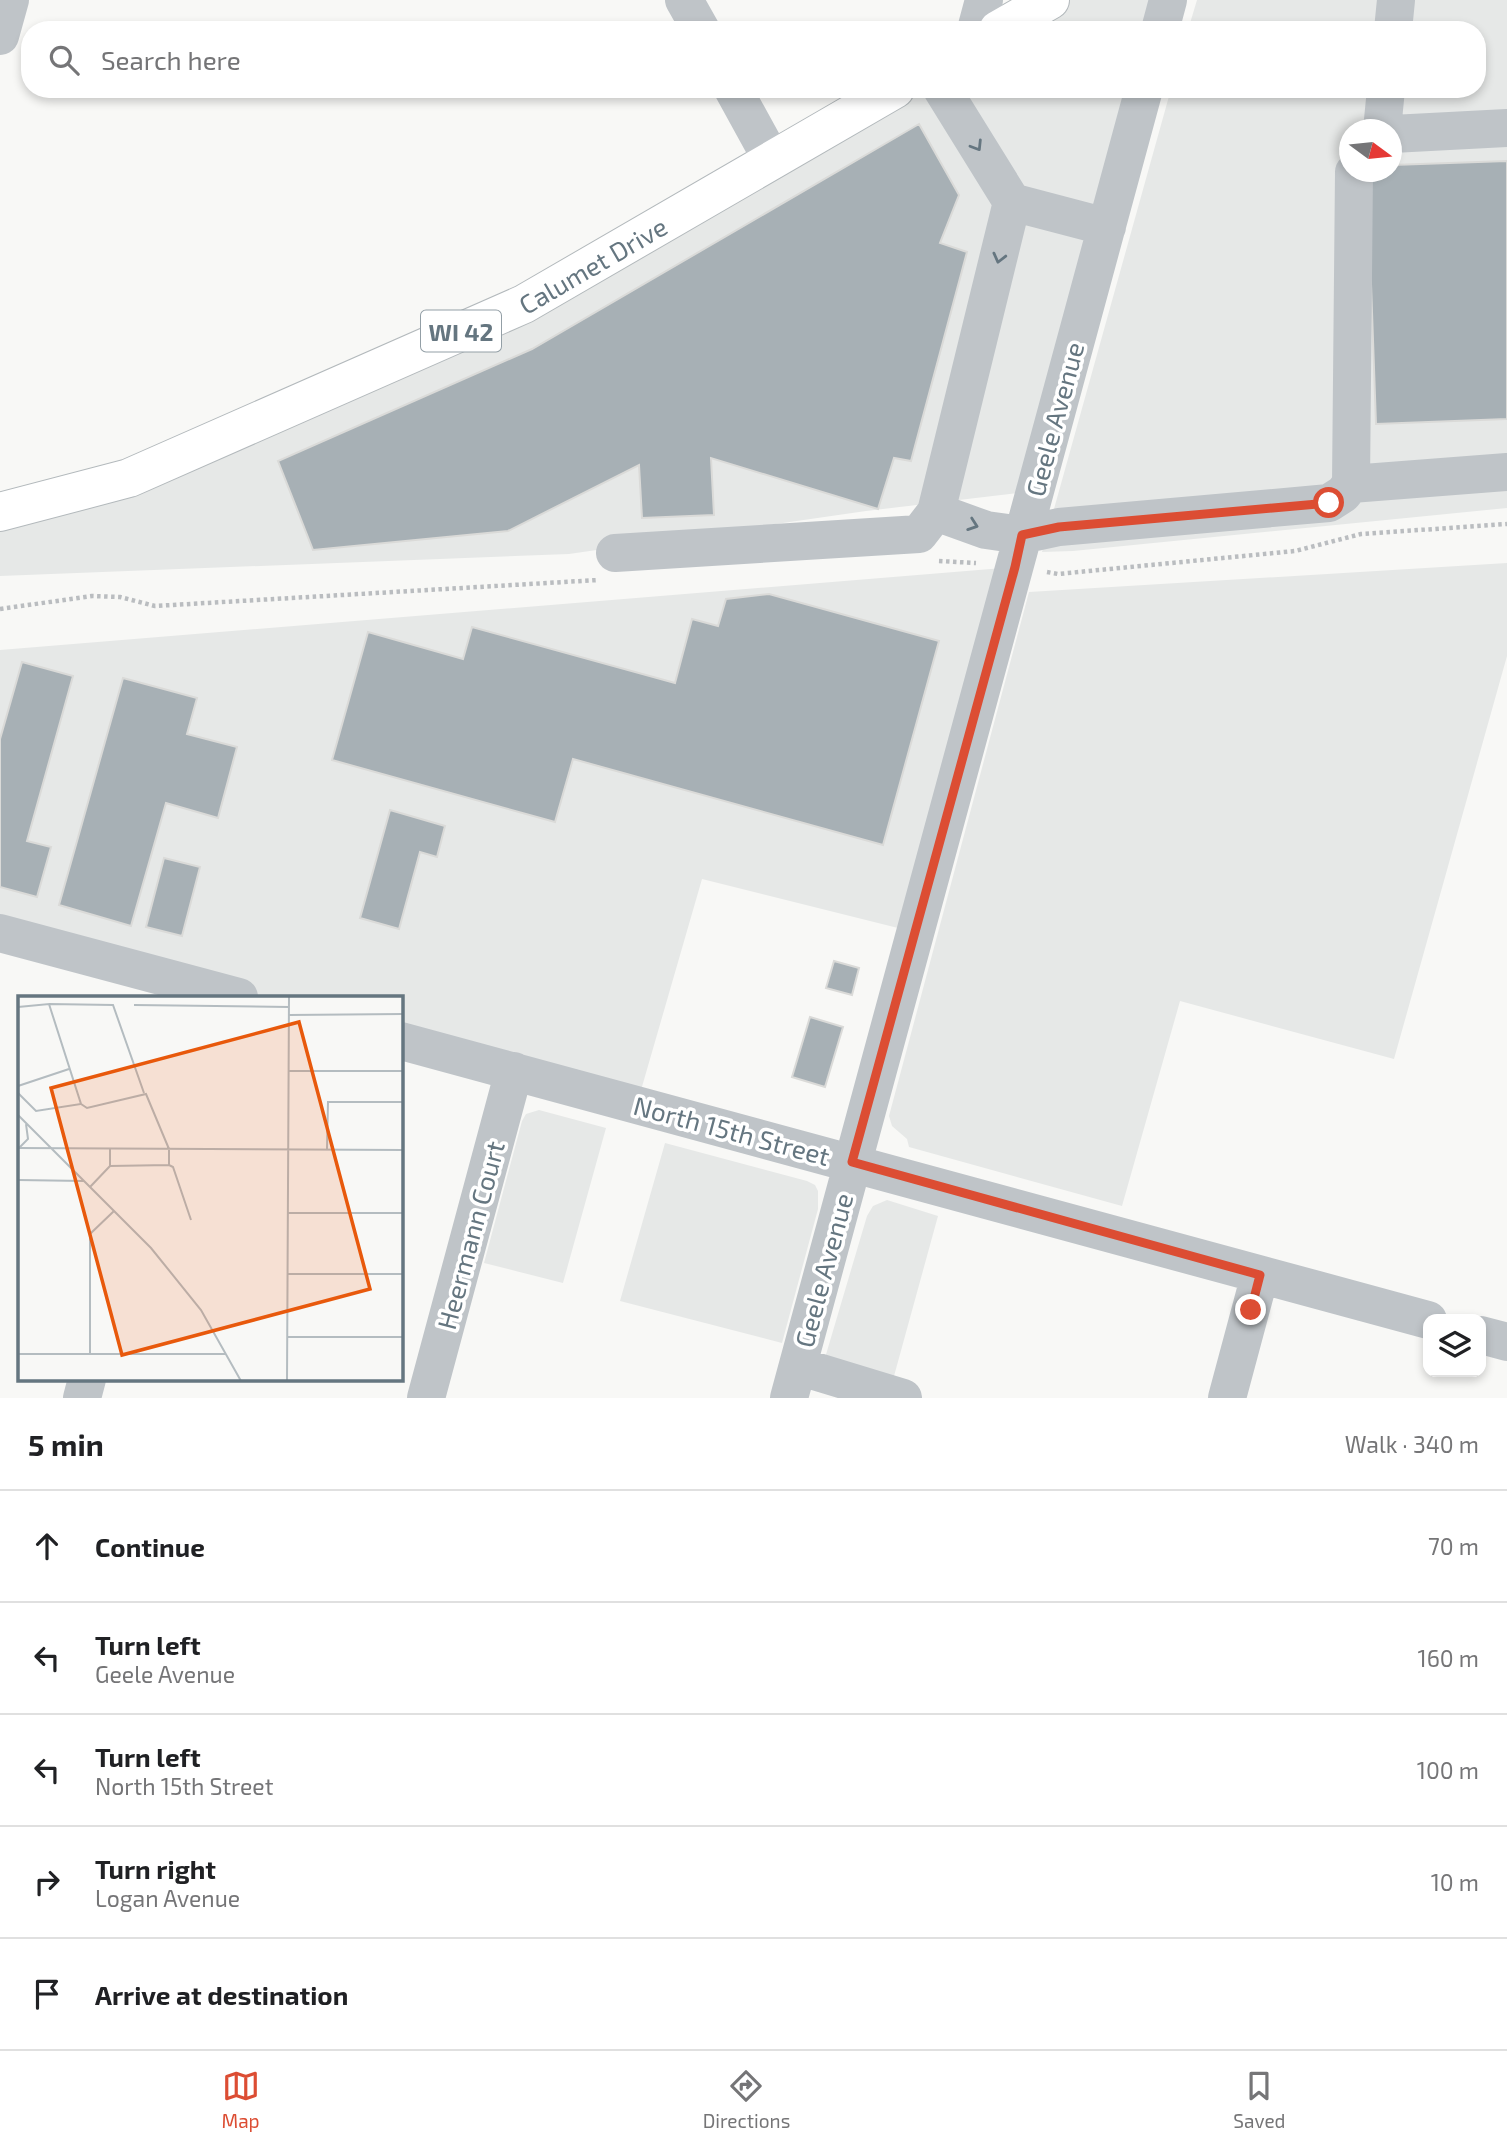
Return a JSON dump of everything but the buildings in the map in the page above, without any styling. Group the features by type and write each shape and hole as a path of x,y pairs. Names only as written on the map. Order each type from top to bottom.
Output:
{"main road":[{"path":"1014,21 1050,0"},
{"name":"Calumet Drive","path":"0,512 129,478 523,303 879,98"}],"street":[{"path":"0,36 10,0"},
{"path":"684,0 696,21"},
{"path":"978,21 984,0"},
{"path":"1162,21 1168,0"},
{"path":"1394,21 1396,0"},
{"path":"738,98 772,160"},
{"path":"948,98 1012,202 1107,227"},
{"name":"Geele Avenue","path":"793,1382 1142,98"},
{"path":"1383,119 1385,98"},
{"path":"1402,133 1507,128"},
{"path":"936,512 986,530 1022,535 1059,527 1329,503 1343,494 1350,484 1354,182"},
{"path":"615,552 919,534 936,512 1012,202"},
{"path":"1350,484 1507,472"},
{"path":"0,933 191,991 231,996"},
{"name":"North 15th Street","path":"402,1041 1423,1319"},
{"name":"Heermann Court","path":"426,1398 514,1071"},
{"path":"1227,1398 1260,1275"},
{"path":"1486,1336 1507,1342"},
{"path":"82,1398 87,1380"},
{"path":"793,1382 903,1398"}],"shaded area":[{"path":"1050,0 1168,0 1162,21 1014,21"},
{"path":"1197,0 1507,0 1507,508 1042,552 1168,98 1486,98 1486,21 1191,21"},
{"path":"879,98 1142,98 1035,491 866,511 569,554 0,576 0,512 523,304"},
{"path":"1507,563 1507,656 1394,1059 1180,1001 1122,1206 909,1147 907,1139 892,1126 889,1116 1029,592"},
{"path":"1015,567 914,932 702,879 637,1104 402,1041 402,996 235,996 0,930 0,650"},
{"path":"539,1110 606,1128 563,1283 484,1263 522,1121 526,1114"},
{"path":"665,1143 815,1185 818,1191 818,1209 782,1343 620,1301"},
{"path":"887,1200 938,1216 891,1387 822,1368 867,1216 873,1206"}],"route":[{"path":"1251,1310 1260,1275 852,1162 1022,535 1059,527 1329,503"}]}
